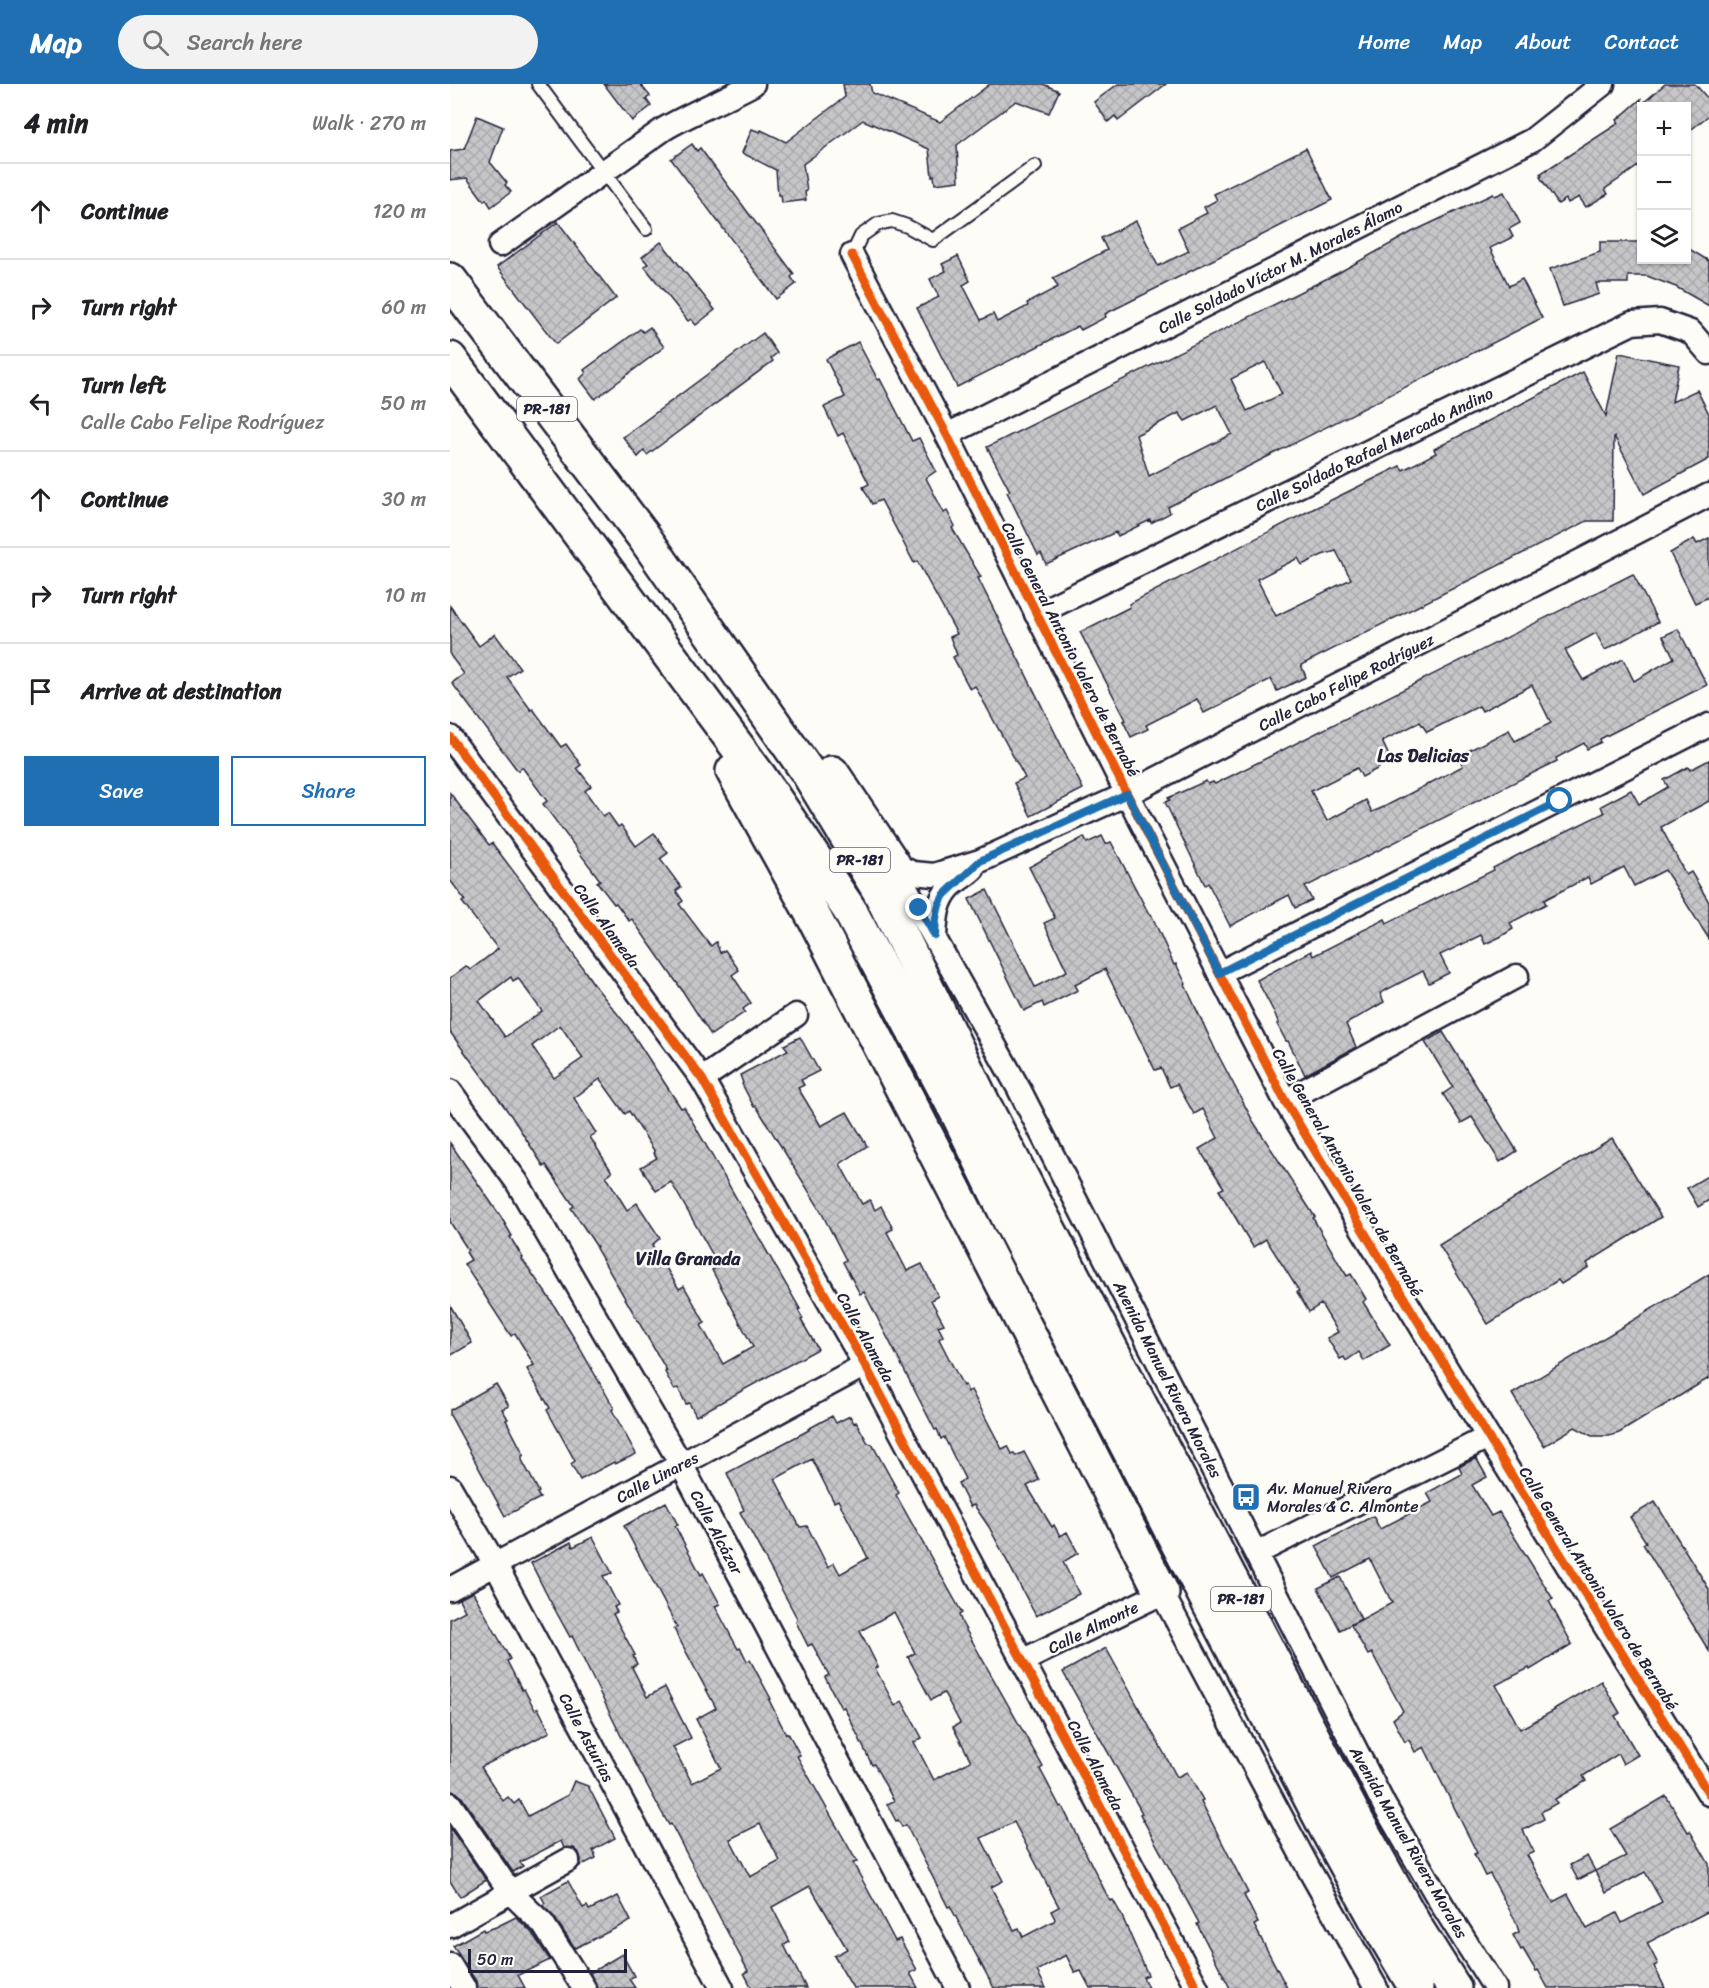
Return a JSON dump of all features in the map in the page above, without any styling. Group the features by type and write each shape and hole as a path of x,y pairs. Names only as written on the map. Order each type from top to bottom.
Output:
{"highway":[{"name":"PR-181","path":"450,280 644,537 807,771 880,892 984,1105 1024,1214 1326,1828 1416,1988"},
{"name":"PR-181","path":"450,360 759,776 849,909 958,1114 1024,1214 1355,1818 1415,1926 1454,1988"},
{"path":"644,537 712,609 804,731 893,864"},
{"path":"680,668 725,756 816,921 1162,1593"}],"street":[{"path":"500,245 664,129 753,84"},
{"name":"Calle Soldado Víctor M. Morales Álamo","path":"947,435 1532,140 1603,84"},
{"name":"Calle General Antonio Valero de Bernabé","path":"852,255 947,435 1127,794 1285,1101 1488,1437 1709,1794"},
{"name":"Calle Soldado Rafael Mercado Andino","path":"1036,614 1632,323 1660,321 1691,332 1709,353"},
{"name":"Calle Cabo Felipe Rodríguez","path":"980,861 1127,794 1709,495"},
{"path":"1219,973 1709,725"},
{"name":"Calle Alameda","path":"450,737 702,1079 866,1365 1197,1988"},
{"path":"893,864 913,873 934,875 980,861"},
{"path":"935,936 936,918 944,895 980,861"},
{"name":"Avenida Manuel Rivera Morales","path":"893,864 1019,1089 1384,1805 1490,1985"},
{"path":"1285,1101 1517,976"},
{"path":"702,1079 796,1015"},
{"name":"Calle Alcázar","path":"450,1091 517,1182 681,1464 958,1988"},
{"name":"Calle Linares","path":"450,1589 866,1365"},
{"path":"1257,1553 1488,1437"},
{"name":"Calle Asturias","path":"450,1487 495,1564 722,1988"},
{"path":"1162,1593 1310,1872 1376,1988"},
{"name":"Calle Almonte","path":"1024,1660 1162,1593"},
{"path":"450,1804 511,1893 543,1924 584,1988"},
{"path":"450,1926 568,1860"},
{"path":"450,1965 464,1988"}],"lane":[{"path":"538,84 646,229"},
{"path":"852,255 861,236 878,224 892,221 933,240 1035,166"}],"building":[{"path":"604,84 640,84 650,96 646,99 651,106 632,121"},
{"path":"843,84 870,84 872,93 940,122 990,84 1043,84 1059,91 1049,113 1016,101 957,145 959,181 935,184 929,149 863,120 803,164 806,200 782,203 781,195 778,195 776,170 742,153 752,129 760,132 761,130 786,142 845,97"},
{"path":"1118,84 1166,84 1118,121 1115,116 1108,122 1094,102"},
{"path":"1665,84 1695,84 1709,100 1709,115 1691,130 1691,102 1644,102"},
{"path":"1637,102 1637,167 1605,189 1608,194 1586,207 1579,197 1568,203 1566,199 1558,204 1540,174 1619,123 1617,120"},
{"path":"477,116 503,127 490,162 507,183 505,185 511,192 491,207 467,178 450,180 450,151 464,149"},
{"path":"692,144 697,151 700,148 794,274 791,277 796,284 776,299 671,159"},
{"path":"1306,148 1332,200 1105,314 1106,317 1081,330 1078,326 957,387 917,308 939,297 930,279 946,271 942,264 958,256 970,281 963,285 981,320 993,314 997,322 1058,287 1053,278 1107,250 1101,238 1136,221 1158,266 1189,251 1178,228 1207,213 1204,207 1217,200 1214,194"},
{"path":"1504,192 1520,223 1509,229 1513,237 1490,248 1509,286 1522,279 1542,318 1168,507 1170,513 1151,523 1150,520 1118,536 1116,532 1046,564 1041,553 1038,555 1007,492 1010,491 987,447 1338,273 1412,232 1493,194 1495,196","holes":["1265,362 1282,394 1247,411 1231,379","1217,405 1232,434 1149,476 1136,435 1179,413 1185,421"]},
{"path":"558,222 616,298 556,344 497,267"},
{"path":"661,242 715,310 696,325 691,319 688,321 644,266 648,264 642,257"},
{"path":"1600,242 1637,242 1637,264 1691,264 1691,250 1709,261 1709,306 1676,287 1647,276 1628,276 1628,283 1596,283 1599,294 1563,306 1550,269 1600,252"},
{"path":"650,327 664,347 595,399 580,379 586,373 584,370 640,329 643,332"},
{"path":"763,333 777,353 771,358 773,361 647,455 644,451 638,457 623,437"},
{"path":"858,342 912,441 919,438 936,471 926,478 944,513 947,511 955,526 952,528 981,577 978,578 1083,789 1031,816 1014,783 1025,778 975,686 970,689 953,657 957,655 950,637 957,634 917,561 914,563 881,500 872,504 863,487 869,484 843,433 838,436 824,407 845,397 826,359"},
{"path":"1619,353 1679,365 1672,402 1697,390 1709,414 1709,459 1644,494 1614,436 1613,521 1587,521 1301,665 1306,677 1277,691 1271,679 1204,713 1197,699 1146,725 1148,729 1131,737 1123,721 1126,720 1080,632 1130,607 1129,604 1309,511 1400,466 1403,470 1436,453 1434,449 1583,372 1606,416","holes":["1336,551 1351,579 1276,616 1257,579 1298,558 1302,565"]},
{"path":"1709,538 1709,597 1695,603 1670,553 1694,539 1697,544"},
{"path":"1633,574 1658,622 1605,650 1596,633 1565,650 1583,680 1623,659 1634,681 1674,658 1663,636 1678,629 1707,685 1600,739 1601,742 1587,749 1584,743 1556,758 1557,761 1305,887 1312,900 1295,908 1289,895 1230,926 1208,883 1205,885 1165,802 1170,800 1168,798 1206,781 1208,784 1213,782 1215,784","holes":["1532,685 1551,723 1515,741 1509,730 1458,756 1463,766 1372,812 1366,800 1327,821 1311,791 1357,768 1362,777 1379,768 1377,763 1389,756 1382,741 1420,722 1427,732 1479,706 1482,711"]},
{"path":"450,606 479,646 495,634 520,668 507,677 561,747 566,744 581,765 577,768 591,786 585,791 603,816 608,813 618,827 621,825 636,846 654,833 668,853 660,859 681,887 676,891 683,901 679,904 711,946 716,942 720,953 725,950 739,970 732,975 751,1003 743,1009 745,1012 711,1035 632,919 629,921 597,882 600,880 543,804 547,801 522,767 518,771 452,683 464,674 450,655"},
{"path":"1709,760 1709,801 1661,827 1686,875 1691,872 1709,902 1709,939 1665,870 1634,886 1624,867 1591,884 1588,877 1544,900 1546,904 1510,923 1513,929 1500,937 1485,944 1481,935 1440,955 1449,973 1429,983 1423,971 1380,993 1384,1002 1346,1024 1356,1047 1305,1075 1277,1024 1279,1024 1275,1014 1257,980 1311,951 1313,956 1385,919 1387,923 1494,870 1493,868 1520,854 1604,813 1601,806 1631,790 1639,804 1668,787 1664,780 1688,767 1690,770"},
{"path":"450,793 489,845 492,843 542,909 595,986 628,1027 681,1108 684,1107 800,1309 798,1310 803,1319 801,1320 818,1349 696,1416 689,1403 686,1404 678,1388 674,1389 665,1372 667,1371 597,1247 571,1208 574,1206 450,1032 450,978 466,966 470,970 498,949 462,902 465,900 450,880","holes":["511,977 513,981 518,978 542,1011 505,1037 479,1001","560,1025 583,1058 554,1078 532,1046","600,1079 625,1114 629,1111 657,1158 641,1167 656,1191 671,1182 719,1266 712,1270 753,1347 723,1364 701,1325 705,1323 684,1286 679,1289 652,1245 660,1238 637,1203 627,1210 606,1176 612,1172 590,1137 596,1133 574,1098"]},
{"path":"1102,836 1106,844 1111,842 1151,914 1216,1051 1253,1121 1315,1217 1313,1218 1347,1276 1351,1274 1366,1299 1363,1302 1390,1345 1364,1361 1359,1352 1346,1361 1344,1357 1340,1359 1327,1338 1338,1332 1321,1304 1309,1312 1297,1292 1299,1291 1266,1239 1253,1247 1219,1190 1224,1188 1199,1149 1218,1138 1203,1109 1194,1114 1177,1084 1170,1087 1161,1068 1155,1070 1105,969 1075,985 1078,990 1044,1007 1042,1002 1024,1011 969,899 987,890 1035,987 1067,971 1044,923 1055,918 1029,867 1084,837 1087,843"},
{"path":"1443,1032 1517,1151 1500,1162 1472,1117 1461,1123 1443,1094 1453,1087 1425,1042"},
{"path":"800,1037 819,1071 801,1080 804,1085 798,1088 821,1126 847,1112 867,1146 840,1164 862,1204 870,1200 875,1210 881,1206 893,1229 887,1232 907,1271 922,1264 938,1296 931,1300 944,1324 938,1326 943,1336 939,1339 963,1386 965,1385 968,1392 971,1390 1002,1449 1008,1446 1012,1454 1016,1456 1024,1452 1039,1480 1027,1486 1052,1527 1054,1525 1060,1536 1067,1532 1078,1553 1063,1562 1079,1594 1036,1616 989,1527 974,1505 970,1507 958,1483 965,1479 944,1437 941,1439 937,1429 935,1430 864,1292 860,1294 843,1262 846,1260 818,1206 756,1106 754,1107 742,1084 740,1075 788,1050 784,1045"},
{"path":"1612,1138 1661,1217 1587,1263 1589,1267 1561,1284 1558,1280 1488,1324 1439,1245"},
{"path":"450,1143 501,1217 522,1259 574,1338 614,1408 612,1410 636,1454 615,1464 614,1462 580,1480 571,1464 575,1461 547,1410 550,1408 527,1369 534,1365 515,1333 511,1336 464,1264 471,1260 466,1252 468,1250 450,1222"},
{"path":"1709,1175 1709,1200 1698,1207 1687,1188"},
{"path":"1709,1274 1709,1378 1619,1433 1609,1436 1592,1436 1575,1427 1544,1446 1512,1394"},
{"path":"450,1305 472,1343 450,1356"},
{"path":"496,1384 509,1406 502,1409 524,1455 522,1460 540,1498 505,1516 450,1415 450,1410"},
{"path":"832,1416 836,1423 850,1416 868,1443 872,1444 899,1493 896,1495 962,1613 959,1615 962,1623 1043,1767 1040,1769 1060,1807 1062,1806 1110,1901 1113,1900 1121,1914 1148,1975 1143,1977 1148,1988 1090,1988 1081,1971 1075,1973 1066,1955 1037,1971 1046,1988 994,1988 950,1906 948,1907 906,1825 902,1827 898,1820 896,1821 887,1804 894,1801 874,1764 872,1765 844,1707 841,1708 825,1677 829,1675 812,1644 808,1646 796,1622 797,1618 740,1512 744,1510 727,1473","holes":["812,1459 834,1502 838,1500 868,1558 840,1574 834,1563 828,1567 807,1526 800,1527 775,1479","894,1612 915,1653 908,1657 931,1700 944,1693 960,1723 953,1727 971,1761 934,1780 914,1742 922,1738 902,1701 895,1706 875,1668 878,1667 860,1631","1014,1822 1059,1907 1051,1911 1054,1921 1023,1937 1019,1928 1014,1930 991,1887 1003,1881 981,1838"]},
{"path":"1476,1458 1487,1477 1472,1485 1491,1516 1499,1512 1553,1599 1549,1601 1572,1644 1530,1670 1529,1668 1496,1685 1520,1729 1601,1681 1620,1713 1615,1716 1638,1755 1623,1764 1618,1754 1583,1776 1586,1781 1555,1799 1557,1803 1541,1812 1544,1819 1523,1830 1534,1852 1527,1855 1553,1902 1568,1894 1587,1929 1617,1913 1622,1923 1662,1902 1645,1872 1606,1893 1595,1871 1626,1856 1610,1829 1666,1796 1709,1864 1709,1911 1647,1943 1658,1964 1654,1966 1665,1988 1548,1988 1513,1935 1519,1932 1516,1922 1490,1874 1485,1876 1474,1854 1477,1853 1424,1747 1415,1752 1408,1740 1405,1742 1393,1719 1403,1711 1372,1653 1368,1655 1351,1625 1392,1603 1370,1559 1333,1578 1316,1546 1373,1516 1380,1529 1432,1502 1427,1493 1462,1474 1459,1467"},
{"path":"666,1502 678,1525 675,1526 701,1575 703,1573 720,1604 715,1606 738,1649 740,1648 747,1661 750,1660 771,1699 769,1700 786,1734 788,1733 800,1755 797,1756 857,1862 853,1863 895,1941 900,1939 917,1970 910,1973 918,1988 853,1988 834,1956 847,1949 810,1886 772,1907 790,1942 784,1945 806,1988 752,1988 744,1973 748,1971 671,1824 669,1825 623,1740 572,1636 570,1637 531,1563 571,1542 573,1547 593,1537 612,1573 603,1576 618,1605 614,1607 617,1612 613,1614 635,1655 633,1656 637,1664 632,1667 647,1697 665,1687 691,1738 673,1747 692,1783 721,1768 696,1719 716,1708 674,1629 677,1627 624,1526","holes":["760,1824 780,1861 750,1877 730,1839"]},
{"path":"1655,1502 1709,1589 1709,1651 1643,1544 1646,1542 1630,1517"},
{"path":"1340,1577 1361,1619 1340,1630 1318,1588"},
{"path":"473,1592 510,1659 507,1661 522,1690 524,1689 535,1710 538,1708 550,1732 481,1767 503,1801 508,1797 514,1804 519,1800 528,1816 568,1795 574,1781 588,1786 615,1838 593,1850 596,1858 580,1866 579,1853 574,1848 564,1848 561,1841 520,1862 523,1866 513,1872 461,1796 450,1791 450,1619 465,1611 459,1599"},
{"path":"1106,1648 1177,1777 1187,1772 1203,1800 1201,1801 1248,1893 1244,1895 1258,1923 1254,1925 1287,1988 1230,1988 1197,1924 1199,1923 1140,1814 1142,1813 1063,1672"},
{"path":"450,1828 486,1880 460,1897 450,1881"},
{"path":"1587,1856 1595,1871 1578,1880 1570,1865"},
{"path":"568,1881 583,1908 587,1906 589,1910 618,1896 631,1921 575,1948 554,1917 542,1905 545,1903 541,1896"},
{"path":"516,1917 532,1933 550,1960 518,1975 525,1988 477,1988 476,1981 453,1946 483,1929 484,1931 496,1927"},
{"path":"622,1954 634,1976 629,1979 635,1988 597,1988 590,1973"}],"cycle path":[{"path":"852,255 947,435 1127,794 1285,1101 1488,1437 1709,1794"},
{"path":"450,737 702,1079 865,1365 1197,1988"}],"place":[{"name":"Av. Manuel Rivera Morales & C. Almonte","path":"1246,1497"}],"district":[{"name":"Las Delicias","path":"1423,756"},
{"name":"Villa Granada","path":"688,1259"}],"route":[{"path":"919,908 935,936 936,918 944,895 980,861 1127,794 1219,973 1560,801"}]}
